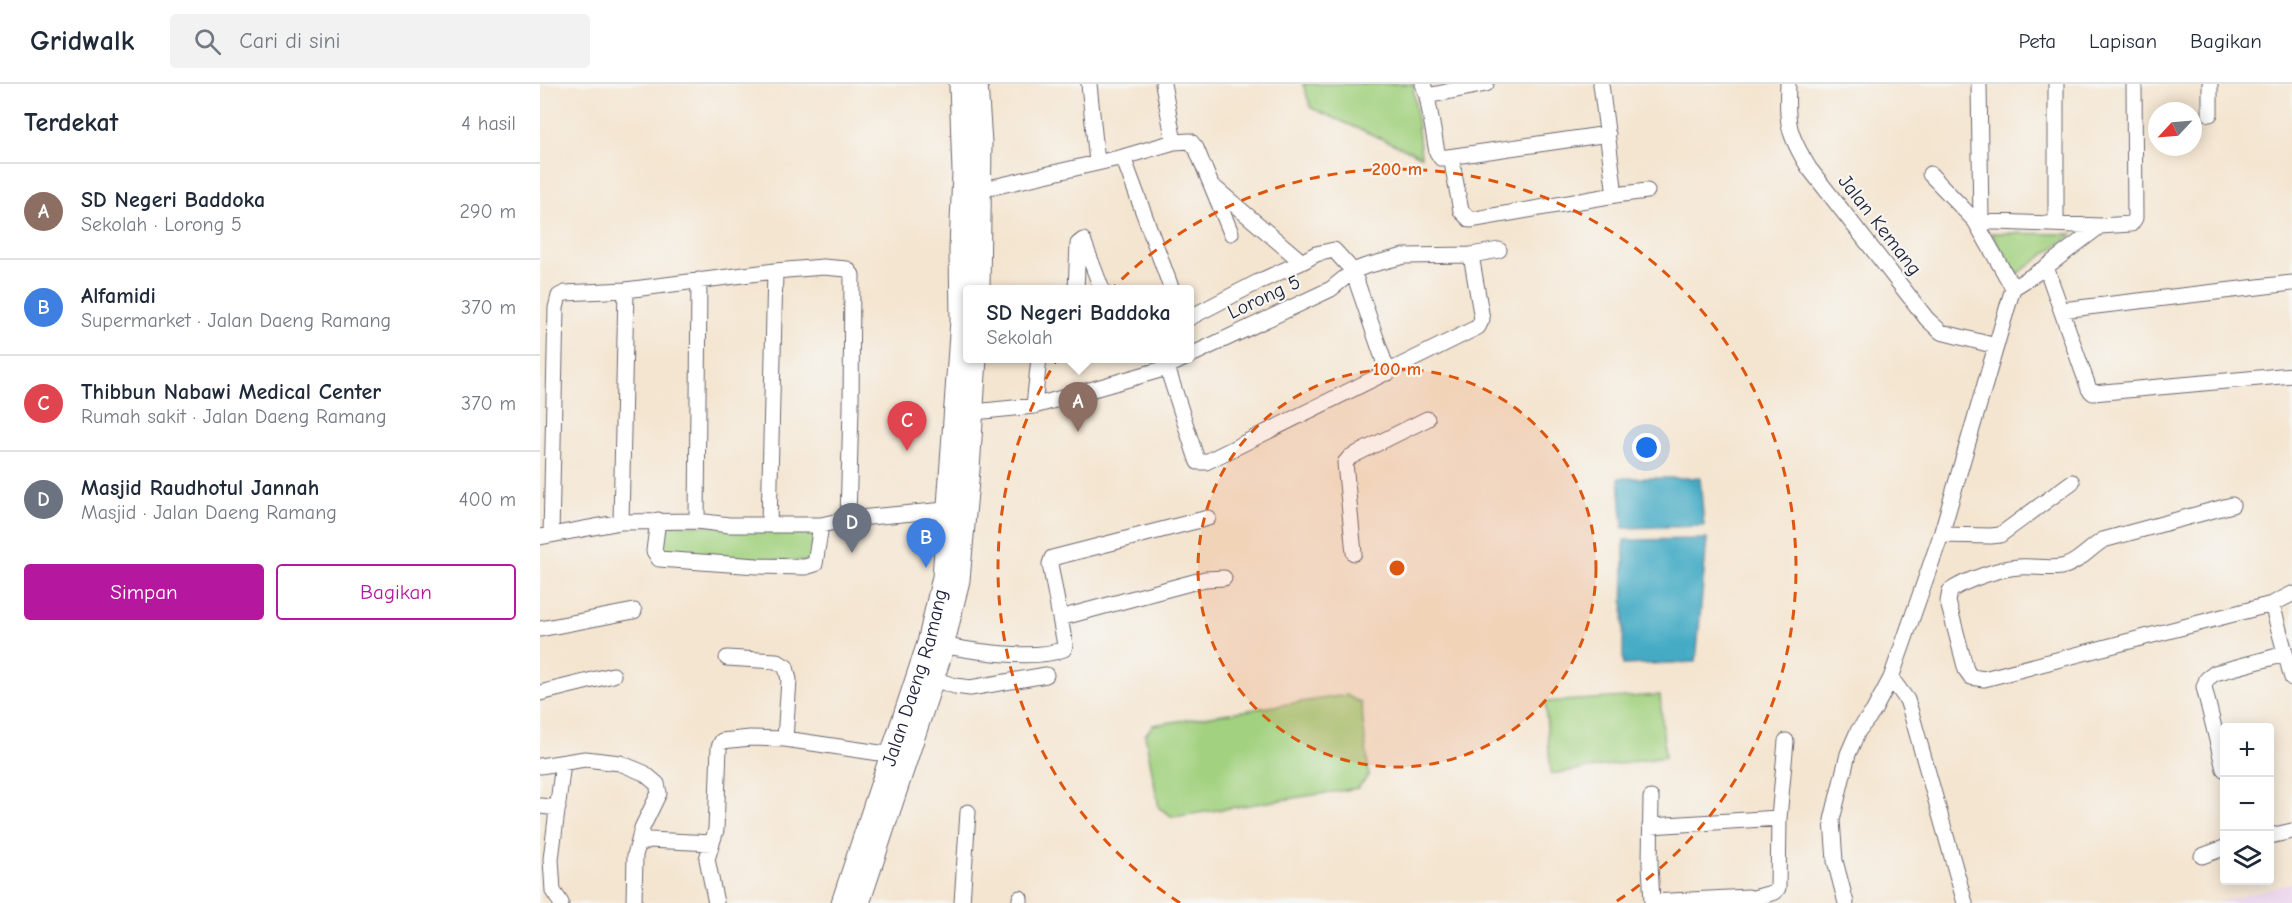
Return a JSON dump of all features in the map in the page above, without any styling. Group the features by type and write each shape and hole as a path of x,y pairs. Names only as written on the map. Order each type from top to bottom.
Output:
{"main road":[{"name":"Jalan Daeng Ramang","path":"960,84 980,190 966,285"},
{"name":"Jalan Daeng Ramang","path":"977,84 972,143 970,250 978,285"},
{"name":"Jalan Daeng Ramang","path":"842,903 933,679 943,577 957,509 964,413 961,320 963,304"},
{"name":"Jalan Daeng Ramang","path":"964,413 975,363"},
{"name":"Jalan Daeng Ramang","path":"859,903 900,756 936,644"}],"street":[{"path":"1089,84 1097,162"},
{"path":"1163,84 1174,142"},
{"path":"1486,84 1425,90 1437,152 1441,158 1608,134"},
{"path":"1601,84 1615,195"},
{"name":"Jalan Kemang","path":"1788,84 1786,116 1796,147 1809,168 1927,319 1941,332 1996,346"},
{"path":"1978,222 1979,84"},
{"path":"2056,84 2056,223"},
{"path":"1978,222 2100,226 2131,224 2134,218 2134,84"},
{"path":"2210,84 2210,114"},
{"path":"980,190 1123,157 1174,142 1190,141 1194,144 1213,186 1231,233"},
{"path":"1123,157 1170,285"},
{"path":"1452,157 1461,211 1470,220 1647,191"},
{"path":"1930,174 1978,222 2013,288"},
{"path":"1213,186 1302,262"},
{"path":"1846,903 1835,861 1832,820 1852,744 1858,731 1874,712 1891,678 1941,535 2013,288 2046,267 2100,226"},
{"path":"1076,285 1078,244 1083,240 1100,285"},
{"path":"1194,315 1316,254 1334,250 1353,271 1388,373"},
{"name":"Lorong 5","path":"1194,354 1331,289 1353,271 1383,260 1404,256 1471,255 1499,250"},
{"path":"1167,367 1196,457 1198,462 1202,463 1388,373 1481,324 1471,255"},
{"path":"2046,267 2089,389 2095,394 2292,375"},
{"path":"848,519 852,275 847,268 775,271 626,290 565,293 557,299 546,536 621,522 658,520 729,525 821,525 848,519 957,509"},
{"path":"769,525 775,271"},
{"path":"697,521 699,280"},
{"path":"2062,310 2292,283"},
{"path":"621,522 626,290"},
{"path":"1034,406 1038,363"},
{"path":"964,413 1034,406 1175,363"},
{"path":"1354,553 1345,463 1350,457 1427,419"},
{"path":"1941,535 2000,535 2072,482"},
{"path":"2232,506 2103,540 2088,549 2076,561 2061,567 2017,567 1963,582 1950,591 1948,602 1966,670 1971,677 1984,679 2272,604 2292,594"},
{"path":"936,644 968,651 1029,654 1058,652 1064,649 1065,645 1051,559 1208,518"},
{"path":"658,520 654,551 659,559 757,566 805,567 815,564 821,525"},
{"path":"1060,618 1205,579 1224,578"},
{"path":"2272,604 2292,678"},
{"path":"540,629 634,611"},
{"path":"2220,753 2204,687 2205,682 2215,673 2285,654"},
{"path":"727,658 776,661 786,667 789,680 785,739"},
{"path":"540,693 613,675"},
{"path":"933,679 956,686 970,687 1046,675"},
{"path":"1891,678 1904,695 1910,709 1965,903"},
{"path":"716,903 707,859 716,830 721,742 730,738 785,739 900,756"},
{"path":"1736,903 1777,890 1779,818 1786,741"},
{"path":"540,766 585,759 620,763 644,773 657,784 659,793 642,828 635,855 634,903"},
{"path":"561,903 554,894 552,873 563,763"},
{"path":"1651,798 1652,902 1755,897"},
{"path":"540,806 558,808"},
{"path":"962,903 968,812"},
{"path":"1650,825 1779,818"},
{"path":"2274,835 2292,831"},
{"path":"638,845 649,840 712,843"},
{"path":"2202,856 2220,849"}],"shaded area":[{"path":"2292,883 2292,903 2214,903"}],"green space":[{"path":"1303,84 1413,84 1421,156 1311,108"},
{"path":"1991,233 2073,234 2016,275"},
{"path":"660,523 816,530 810,562 659,554"},
{"path":"1346,695 1361,703 1369,775 1358,788 1173,817 1159,808 1145,735 1153,725"},
{"path":"1660,695 1665,757 1551,774 1545,702"}],"water":[{"path":"1619,478 1700,478 1704,526 1623,528"},
{"path":"1707,539 1696,662 1623,665 1624,540"}],"place":[{"name":"SD Negeri Baddoka","path":"1078,432"},
{"name":"Thibbun Nabawi Medical Center","path":"907,451"},
{"name":"Masjid Raudhotul Jannah","path":"852,553"},
{"name":"Alfamidi","path":"926,568"}]}
